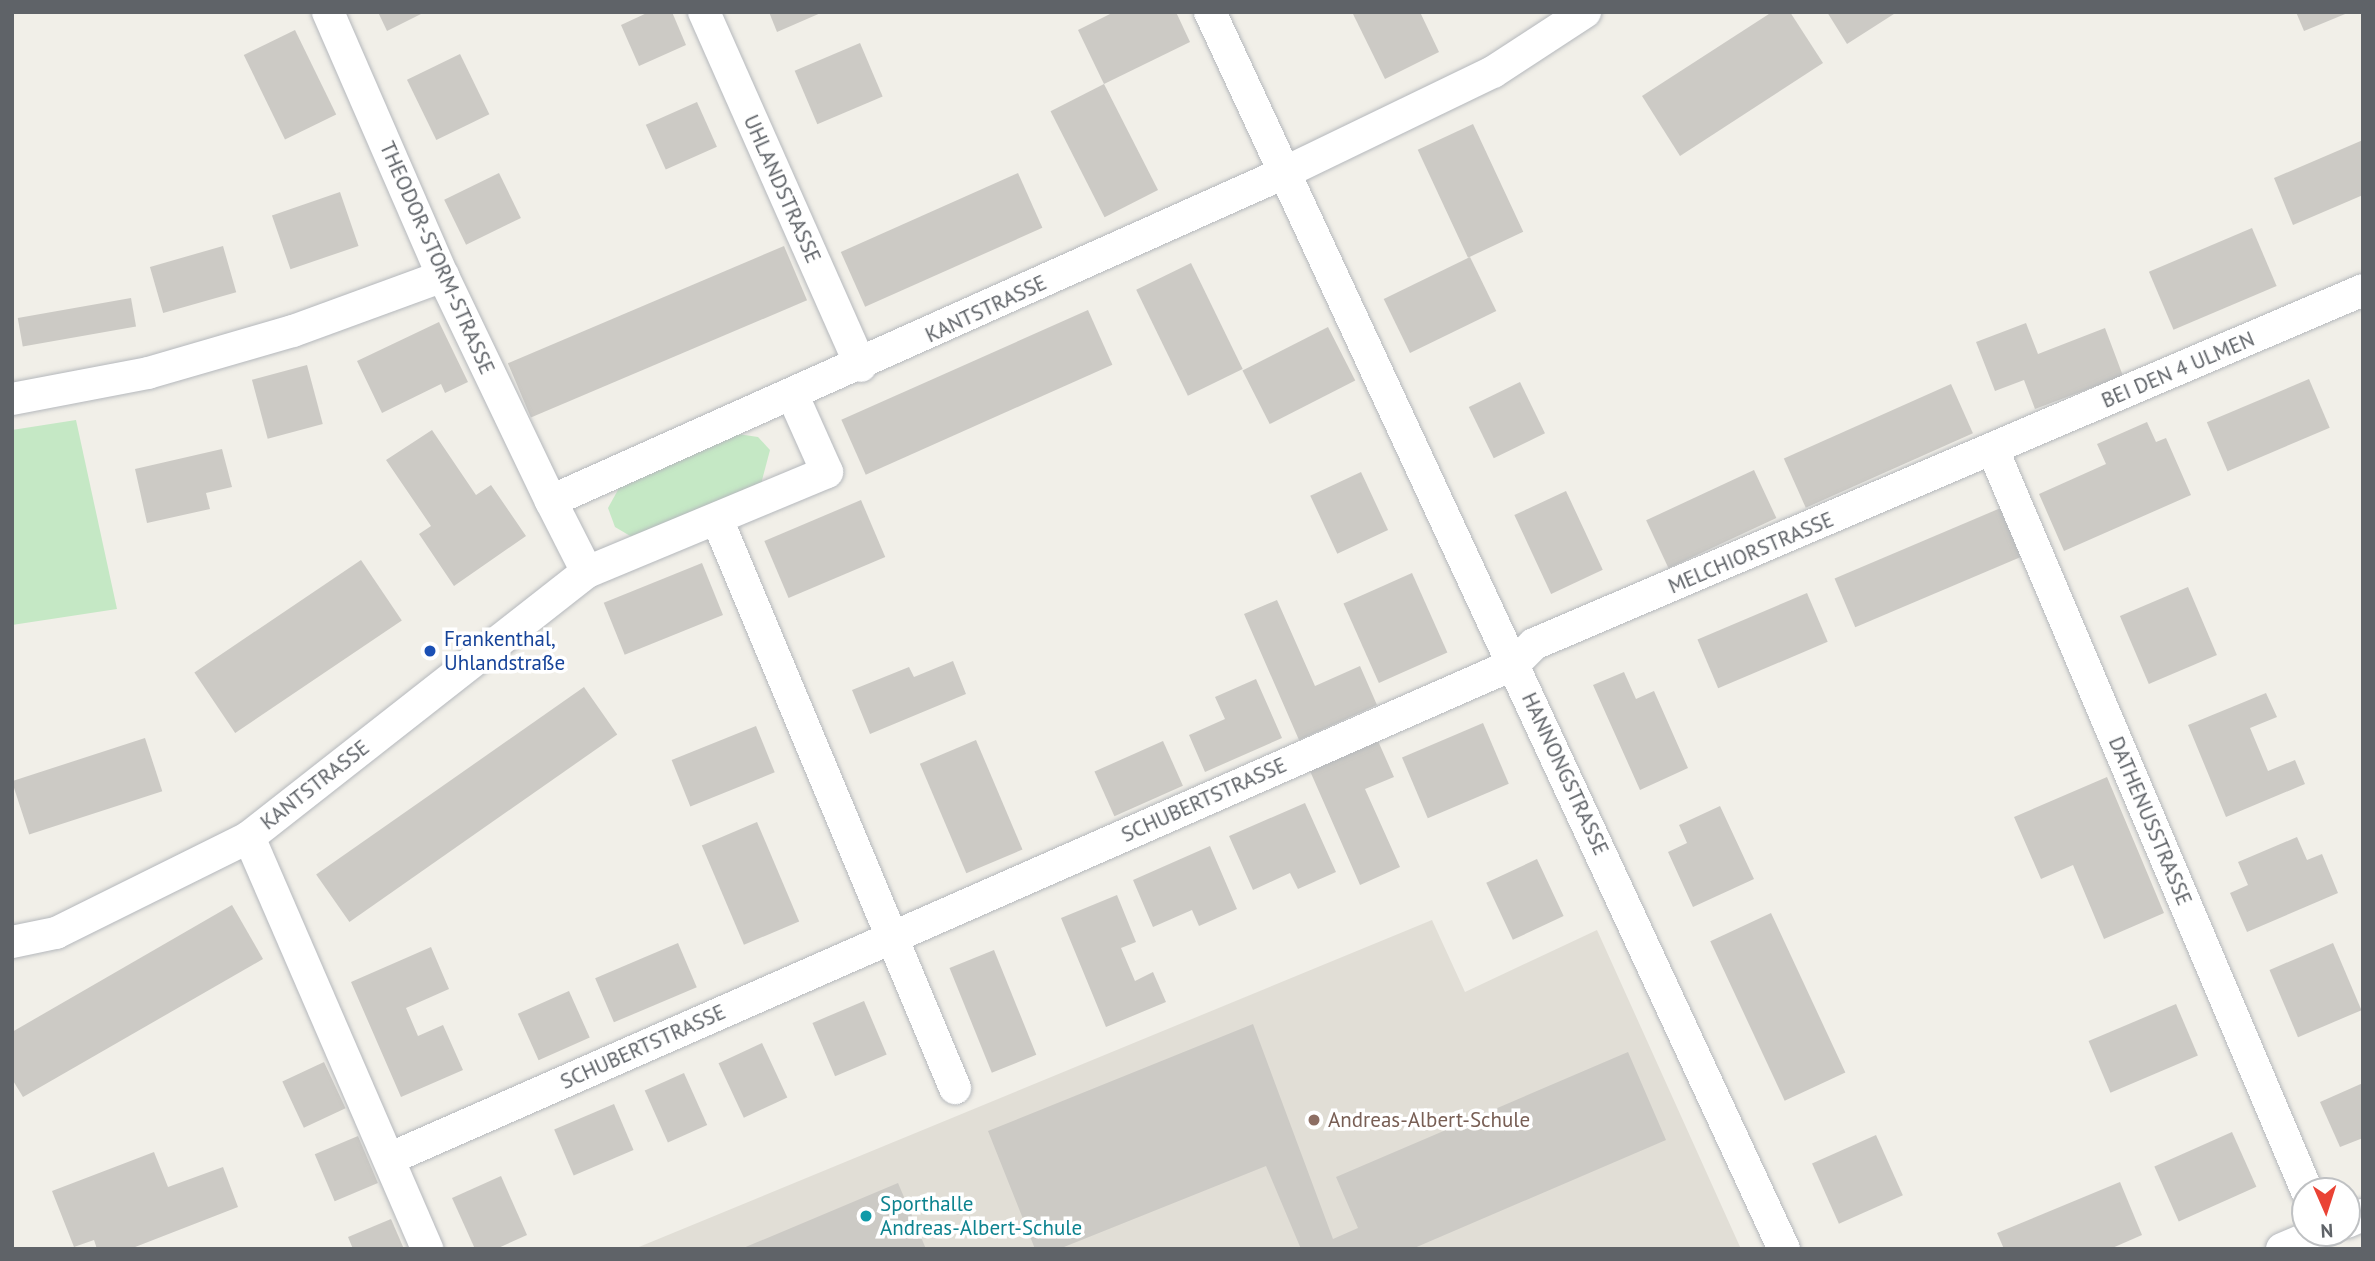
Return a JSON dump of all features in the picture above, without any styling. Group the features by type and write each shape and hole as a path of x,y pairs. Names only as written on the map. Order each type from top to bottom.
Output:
{"street":[{"name":"THEODOR-STORM-STRASSE","path":"328,12 443,276 551,501"},
{"name":"UHLANDSTRASSE","path":"704,12 861,366"},
{"name":"KANTSTRASSE","path":"551,501 861,366 1286,173 1493,72 1585,12"},
{"name":"HANNONGSTRASSE","path":"1213,20 1784,1249"},
{"path":"12,398 148,373 293,331 443,276"},
{"name":"BEI DEN 4 ULMEN","path":"1993,450 2363,290"},
{"name":"KANTSTRASSE","path":"12,942 56,933 249,837 587,572 827,472 793,396"},
{"name":"MELCHIORSTRASSE","path":"1514,663 1534,644 1993,450"},
{"name":"DATHENUSSTRASSE","path":"1993,450 2301,1177"},
{"path":"551,501 587,572"},
{"path":"717,519 894,936 955,1088"},
{"name":"SCHUBERTSTRASSE","path":"391,1158 1514,663"},
{"path":"249,837 391,1158 428,1249"}],"shaded area":[{"name":"Andreas-Albert-Schule","path":"1432,920 1465,992 1597,930 1741,1249 634,1249"}],"green space":[{"path":"76,420 117,609 12,625 12,430"},
{"path":"738,434 758,437 770,450 761,484 632,537 615,527 608,508 619,488"}],"building":[{"path":"378,12 425,12 387,31"},
{"path":"649,12 672,12 686,45 639,66 621,25"},
{"path":"769,12 823,12 777,32"},
{"path":"1114,12 1176,12 1190,42 1104,84 1078,30"},
{"path":"1352,12 1420,12 1439,52 1385,79"},
{"path":"1772,12 1790,12 1823,63 1680,156 1642,96"},
{"path":"1827,12 1897,12 1847,44"},
{"path":"2296,12 2350,12 2304,31"},
{"path":"295,30 336,114 285,139 244,55"},
{"path":"860,43 883,96 817,124 795,71"},
{"path":"460,54 489,114 436,140 407,80"},
{"path":"1104,84 1158,190 1105,217 1051,111"},
{"path":"697,102 717,147 666,170 646,125"},
{"path":"1473,124 1523,232 1468,258 1418,150"},
{"path":"2363,140 2363,195 2293,225 2274,178"},
{"path":"499,173 521,218 466,245 444,200"},
{"path":"1018,173 1042,228 865,307 841,252"},
{"path":"340,192 359,246 290,269 272,215"},
{"path":"2252,228 2277,286 2174,330 2149,272"},
{"path":"223,246 236,292 163,313 150,267"},
{"path":"784,246 807,300 531,418 508,363"},
{"path":"1470,257 1496,311 1410,353 1384,299"},
{"path":"1191,263 1243,369 1188,396 1136,290"},
{"path":"131,298 136,327 23,347 18,318"},
{"path":"1088,310 1112,365 866,475 841,420"},
{"path":"439,322 468,382 445,393 441,384 382,413 357,361"},
{"path":"2026,323 2038,354 2105,328 2123,376 2035,409 2024,380 1995,391 1976,342"},
{"path":"1328,327 1355,380 1270,424 1242,371"},
{"path":"307,365 323,424 268,439 252,380"},
{"path":"2309,379 2330,428 2228,471 2207,422"},
{"path":"1520,382 1545,433 1494,458 1469,407"},
{"path":"1951,384 1973,433 1806,508 1784,458"},
{"path":"2147,422 2156,442 2166,438 2191,495 2064,551 2039,494 2106,464 2097,444"},
{"path":"432,430 476,495 491,485 526,536 454,586 419,534 431,526 386,460"},
{"path":"222,449 232,487 206,493 210,509 147,523 135,469"},
{"path":"1754,470 1776,518 1669,568 1646,520"},
{"path":"1361,472 1388,530 1337,554 1310,496"},
{"path":"1566,491 1603,570 1551,594 1514,515"},
{"path":"861,500 885,557 789,598 764,541"},
{"path":"2003,507 2024,556 1855,627 1835,579"},
{"path":"361,560 402,621 235,733 194,672"},
{"path":"702,563 723,615 625,655 604,603"},
{"path":"1412,573 1447,652 1379,683 1343,604"},
{"path":"2188,587 2217,655 2149,684 2120,616"},
{"path":"1807,593 1828,642 1718,688 1697,639"},
{"path":"1277,600 1315,686 1360,666 1377,705 1299,740 1244,614"},
{"path":"953,661 966,694 870,734 852,690 909,667 914,677"},
{"path":"1624,672 1636,699 1654,691 1688,768 1640,790 1593,685"},
{"path":"1256,679 1282,738 1205,772 1189,735 1225,719 1215,697"},
{"path":"584,687 617,735 349,922 316,875"},
{"path":"2266,693 2277,717 2250,728 2268,771 2295,760 2305,784 2226,817 2188,725"},
{"path":"1483,723 1509,784 1428,818 1402,757"},
{"path":"756,726 775,772 690,806 672,760"},
{"path":"145,738 162,791 29,835 12,781"},
{"path":"976,740 1022,850 966,873 920,764"},
{"path":"1163,741 1183,786 1114,816 1094,772"},
{"path":"1378,741 1394,777 1365,789 1400,867 1360,885 1310,771"},
{"path":"2107,777 2164,913 2104,939 2073,865 2041,879 2014,817"},
{"path":"1305,803 1336,872 1298,889 1290,873 1253,890 1229,836"},
{"path":"1720,806 1754,879 1693,907 1668,852 1687,843 1679,825"},
{"path":"757,822 799,921 744,945 702,845"},
{"path":"2297,837 2307,860 2322,854 2338,893 2247,932 2230,893 2248,885 2238,862"},
{"path":"1210,846 1237,909 1199,926 1192,910 1153,927 1133,880"},
{"path":"1537,859 1564,916 1513,940 1486,883"},
{"path":"1117,895 1136,942 1121,948 1135,981 1153,972 1166,1002 1106,1027 1061,918"},
{"path":"232,905 263,959 23,1097 12,1079 12,1032"},
{"path":"1771,913 1845,1073 1785,1101 1710,941"},
{"path":"678,943 697,987 614,1022 595,978"},
{"path":"2333,943 2362,1010 2298,1037 2269,970"},
{"path":"431,947 449,989 406,1008 418,1036 443,1025 463,1070 401,1097 351,982"},
{"path":"994,950 1036,1055 992,1073 949,968"},
{"path":"569,991 590,1038 539,1060 518,1014"},
{"path":"864,1001 887,1054 835,1076 812,1023"},
{"path":"2176,1004 2198,1056 2110,1093 2089,1041"},
{"path":"1253,1024 1333,1239 1358,1228 1336,1177 1628,1052 1666,1140 1412,1249 1301,1249 1266,1166 1059,1249 1035,1249 988,1131"},
{"path":"762,1043 787,1097 744,1118 718,1063"},
{"path":"324,1062 346,1108 304,1128 282,1081"},
{"path":"684,1073 707,1125 668,1143 645,1090"},
{"path":"2363,1083 2363,1138 2340,1147 2320,1102"},
{"path":"614,1104 634,1150 574,1175 554,1129"},
{"path":"2232,1132 2256,1187 2179,1221 2154,1167"},
{"path":"1876,1135 1903,1195 1839,1224 1812,1163"},
{"path":"358,1136 378,1183 335,1201 315,1154"},
{"path":"154,1152 168,1187 223,1167 238,1207 130,1249 97,1249 94,1240 74,1247 52,1191"},
{"path":"501,1176 527,1235 496,1249 475,1249 452,1198"},
{"path":"2120,1182 2142,1235 2110,1249 2004,1249 1997,1233"},
{"name":"Sporthalle Andreas-Albert-Schule","path":"898,1183 926,1249 741,1249"},
{"path":"391,1219 404,1249 353,1249 348,1237"}],"place":[{"name":"Frankenthal, Uhlandstraße","path":"430,651"},
{"name":"Andreas-Albert-Schule","path":"1314,1120"},
{"name":"Sporthalle Andreas-Albert-Schule","path":"866,1216"}]}
